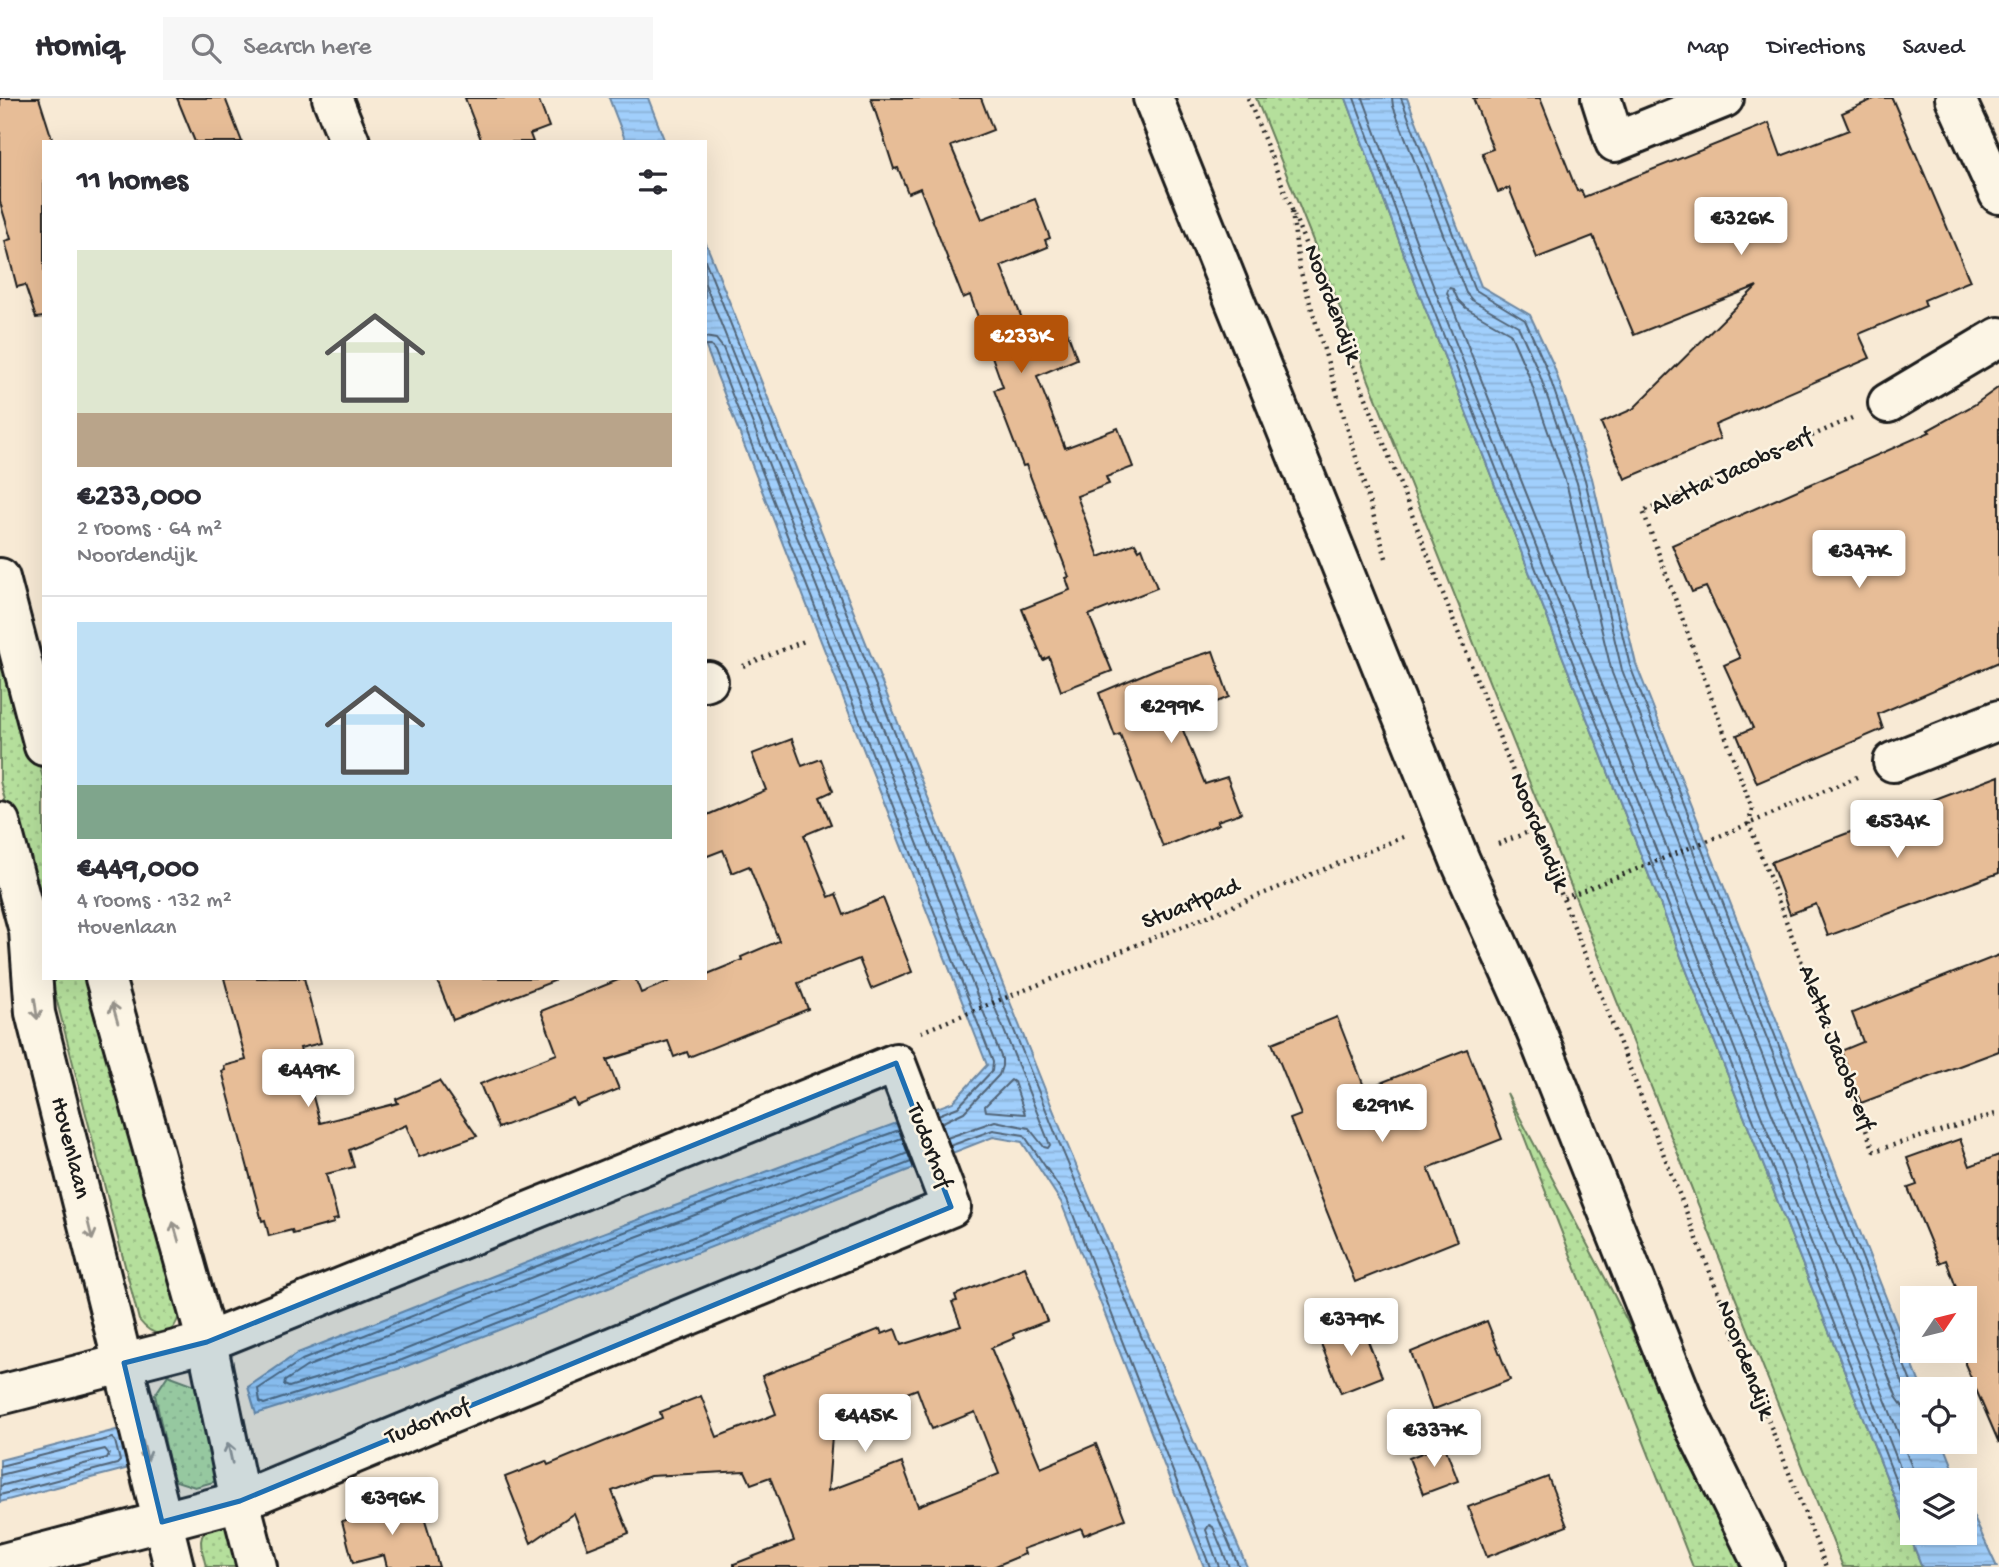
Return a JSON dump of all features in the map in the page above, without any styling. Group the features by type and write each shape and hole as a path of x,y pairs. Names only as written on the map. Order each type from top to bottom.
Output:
{"street":[{"path":"332,98 349,140"},
{"path":"1153,98 1444,821 1528,1011 1690,1417 1740,1567"},
{"path":"1601,98 1615,142 1724,98"},
{"path":"1955,98 1999,194"},
{"path":"1888,402 1999,337"},
{"path":"0,578 42,738"},
{"path":"1893,762 1999,720"},
{"name":"Hovenlaan","path":"0,822 24,933 35,1013 174,1567"},
{"path":"106,980 207,1342 240,1501 257,1567"},
{"name":"Tudorhof","path":"207,1342 896,1063 951,1207 240,1501"},
{"path":"0,1395 207,1342"},
{"path":"1690,1417 1764,1567"},
{"path":"0,1564 240,1501"}],"path":[{"name":"Noordendijk","path":"1248,98 1826,1567"},
{"path":"1291,203 1299,266 1390,570"},
{"name":"Aletta Jacobs-erf","path":"1888,402 1643,511 1752,809 1749,824 1874,1151 1999,1113"},
{"path":"707,681 807,640"},
{"path":"1564,898 1749,824 1893,762"},
{"name":"Stuartpad","path":"951,1019 1444,821"}],"highlighted area":[{"path":"896,1063 951,1207 240,1501 162,1522 124,1363 207,1342"}],"green space":[{"path":"1256,98 1346,98 1410,270 1900,1511 1900,1545 1913,1545 1922,1567 1843,1567"},
{"path":"0,613 42,774 42,906 36,904 31,898 0,781"},
{"path":"52,980 97,980 180,1309 175,1325 165,1333 152,1331 139,1320"},
{"path":"1507,1093 1612,1291 1751,1567 1693,1567"},
{"path":"168,1375 195,1385 217,1481 195,1487 173,1480 155,1395"},
{"path":"223,1524 233,1526 248,1567 206,1567 201,1539 207,1530"}],"water":[{"path":"609,98 648,98 664,140 625,140"},
{"path":"1346,98 1407,98 1481,286 1530,315 1553,364 1592,478 1636,664 1900,1333 1900,1363 1912,1363 1917,1377 1900,1377 1900,1454 1948,1454 1953,1468 1900,1468 1900,1511 1410,270"},
{"path":"707,246 1064,1137 1247,1567 1204,1567 1061,1202 1022,1142 993,1137 404,1367 256,1414 248,1387 298,1353 592,1237 953,1102 987,1065 707,350"},
{"path":"120,1429 129,1468 0,1502 0,1460"},
{"path":"1977,1524 1997,1567 1922,1567 1913,1545 1977,1545"}],"building":[{"path":"0,98 39,98 52,140 42,140 42,317 36,318 25,285 17,287 5,241 11,239 0,202"},
{"path":"177,98 225,98 241,140 194,140"},
{"path":"465,98 538,98 549,127 530,134 532,140 481,140"},
{"path":"871,98 981,98 993,130 951,146 982,219 1035,199 1050,238 1045,240 1048,247 1001,266 1025,326 1030,325 1033,332 1062,318 1077,359 1037,376 1065,448 1118,428 1133,467 1106,477 1109,484 1077,496 1099,557 1135,543 1139,550 1142,548 1157,588 1089,615 1112,671 1061,691 1049,657 1043,660 1022,609 1070,590 1066,578 1069,577 994,390 1003,387 970,295 963,298 920,188 908,193 898,168 894,169"},
{"path":"1473,98 1540,98 1577,191 1581,190 1584,197 1769,123 1781,156 1849,130 1842,113 1876,98 1892,98 1970,281 1924,300 1926,306 1859,334 1870,358 1715,425 1720,439 1625,479 1601,423 1633,409 1757,286 1634,335 1593,236 1537,258 1509,188 1498,192 1482,153 1493,149"},
{"path":"1999,387 1999,662 1878,714 1883,729 1757,783 1737,735 1753,728 1724,665 1740,658 1706,587 1692,592 1672,545 1930,432 1928,430 1974,405"},
{"path":"1213,651 1229,697 1178,718 1205,784 1227,777 1241,813 1217,821 1219,824 1163,847 1120,734 1115,736 1099,693 1156,669"},
{"path":"792,739 802,766 821,759 833,791 820,797 831,824 804,835 829,897 836,894 844,915 883,898 912,972 871,989 859,959 798,983 808,1009 689,1057 687,1052 674,1057 668,1041 607,1060 619,1089 577,1106 574,1099 498,1128 480,1084 557,1054 541,1011 618,980 636,980 641,993 672,980 707,980 707,974 779,941 749,866 732,873 723,850 707,856 707,815 766,790 752,754"},
{"path":"1999,776 1999,873 1828,936 1816,904 1790,914 1771,862"},
{"path":"1999,955 1999,1051 1861,1103 1841,1051 1863,1042 1852,1013"},
{"path":"225,980 305,980 321,1043 300,1048 320,1123 398,1103 396,1099 439,1081 477,1136 419,1157 406,1125 349,1150 354,1167 326,1174 338,1219 333,1220 334,1223 293,1234 292,1230 269,1236 265,1220 262,1221 222,1071 225,1070 224,1066 246,1060"},
{"path":"437,980 554,980 554,981 453,1020"},
{"path":"1337,1017 1365,1089 1467,1049 1502,1139 1428,1168 1457,1241 1355,1282 1290,1119 1301,1115 1272,1043"},
{"path":"1960,1139 1970,1166 1999,1155 1999,1443 1977,1392 1977,1377 1971,1377 1965,1364 1978,1363 1978,1286 1956,1286 1946,1260 1939,1263 1908,1188 1917,1185 1907,1158"},
{"path":"1025,1267 1047,1321 1013,1334 1015,1338 991,1348 1041,1468 1096,1444 1125,1519 1084,1535 1081,1528 1023,1549 1025,1554 993,1567 734,1567 734,1564 794,1541 770,1477 751,1484 745,1471 650,1476 612,1491 629,1533 588,1549 574,1513 531,1543 505,1477 546,1461 548,1465 662,1418 660,1412 701,1396 717,1437 776,1414 762,1376 880,1329 882,1334 895,1329 901,1345 961,1326 952,1302 957,1301 955,1295","holes":["917,1389 932,1429 975,1412 999,1474 918,1506 902,1463 828,1491 833,1422"]},
{"path":"1487,1321 1510,1380 1432,1410 1411,1352"},
{"path":"1361,1323 1382,1377 1341,1393 1319,1339"},
{"path":"1444,1444 1458,1481 1423,1494 1409,1458"},
{"path":"1548,1477 1567,1526 1487,1557 1468,1507"},
{"path":"419,1501 439,1567 387,1567 384,1555 353,1563 342,1521"}]}
